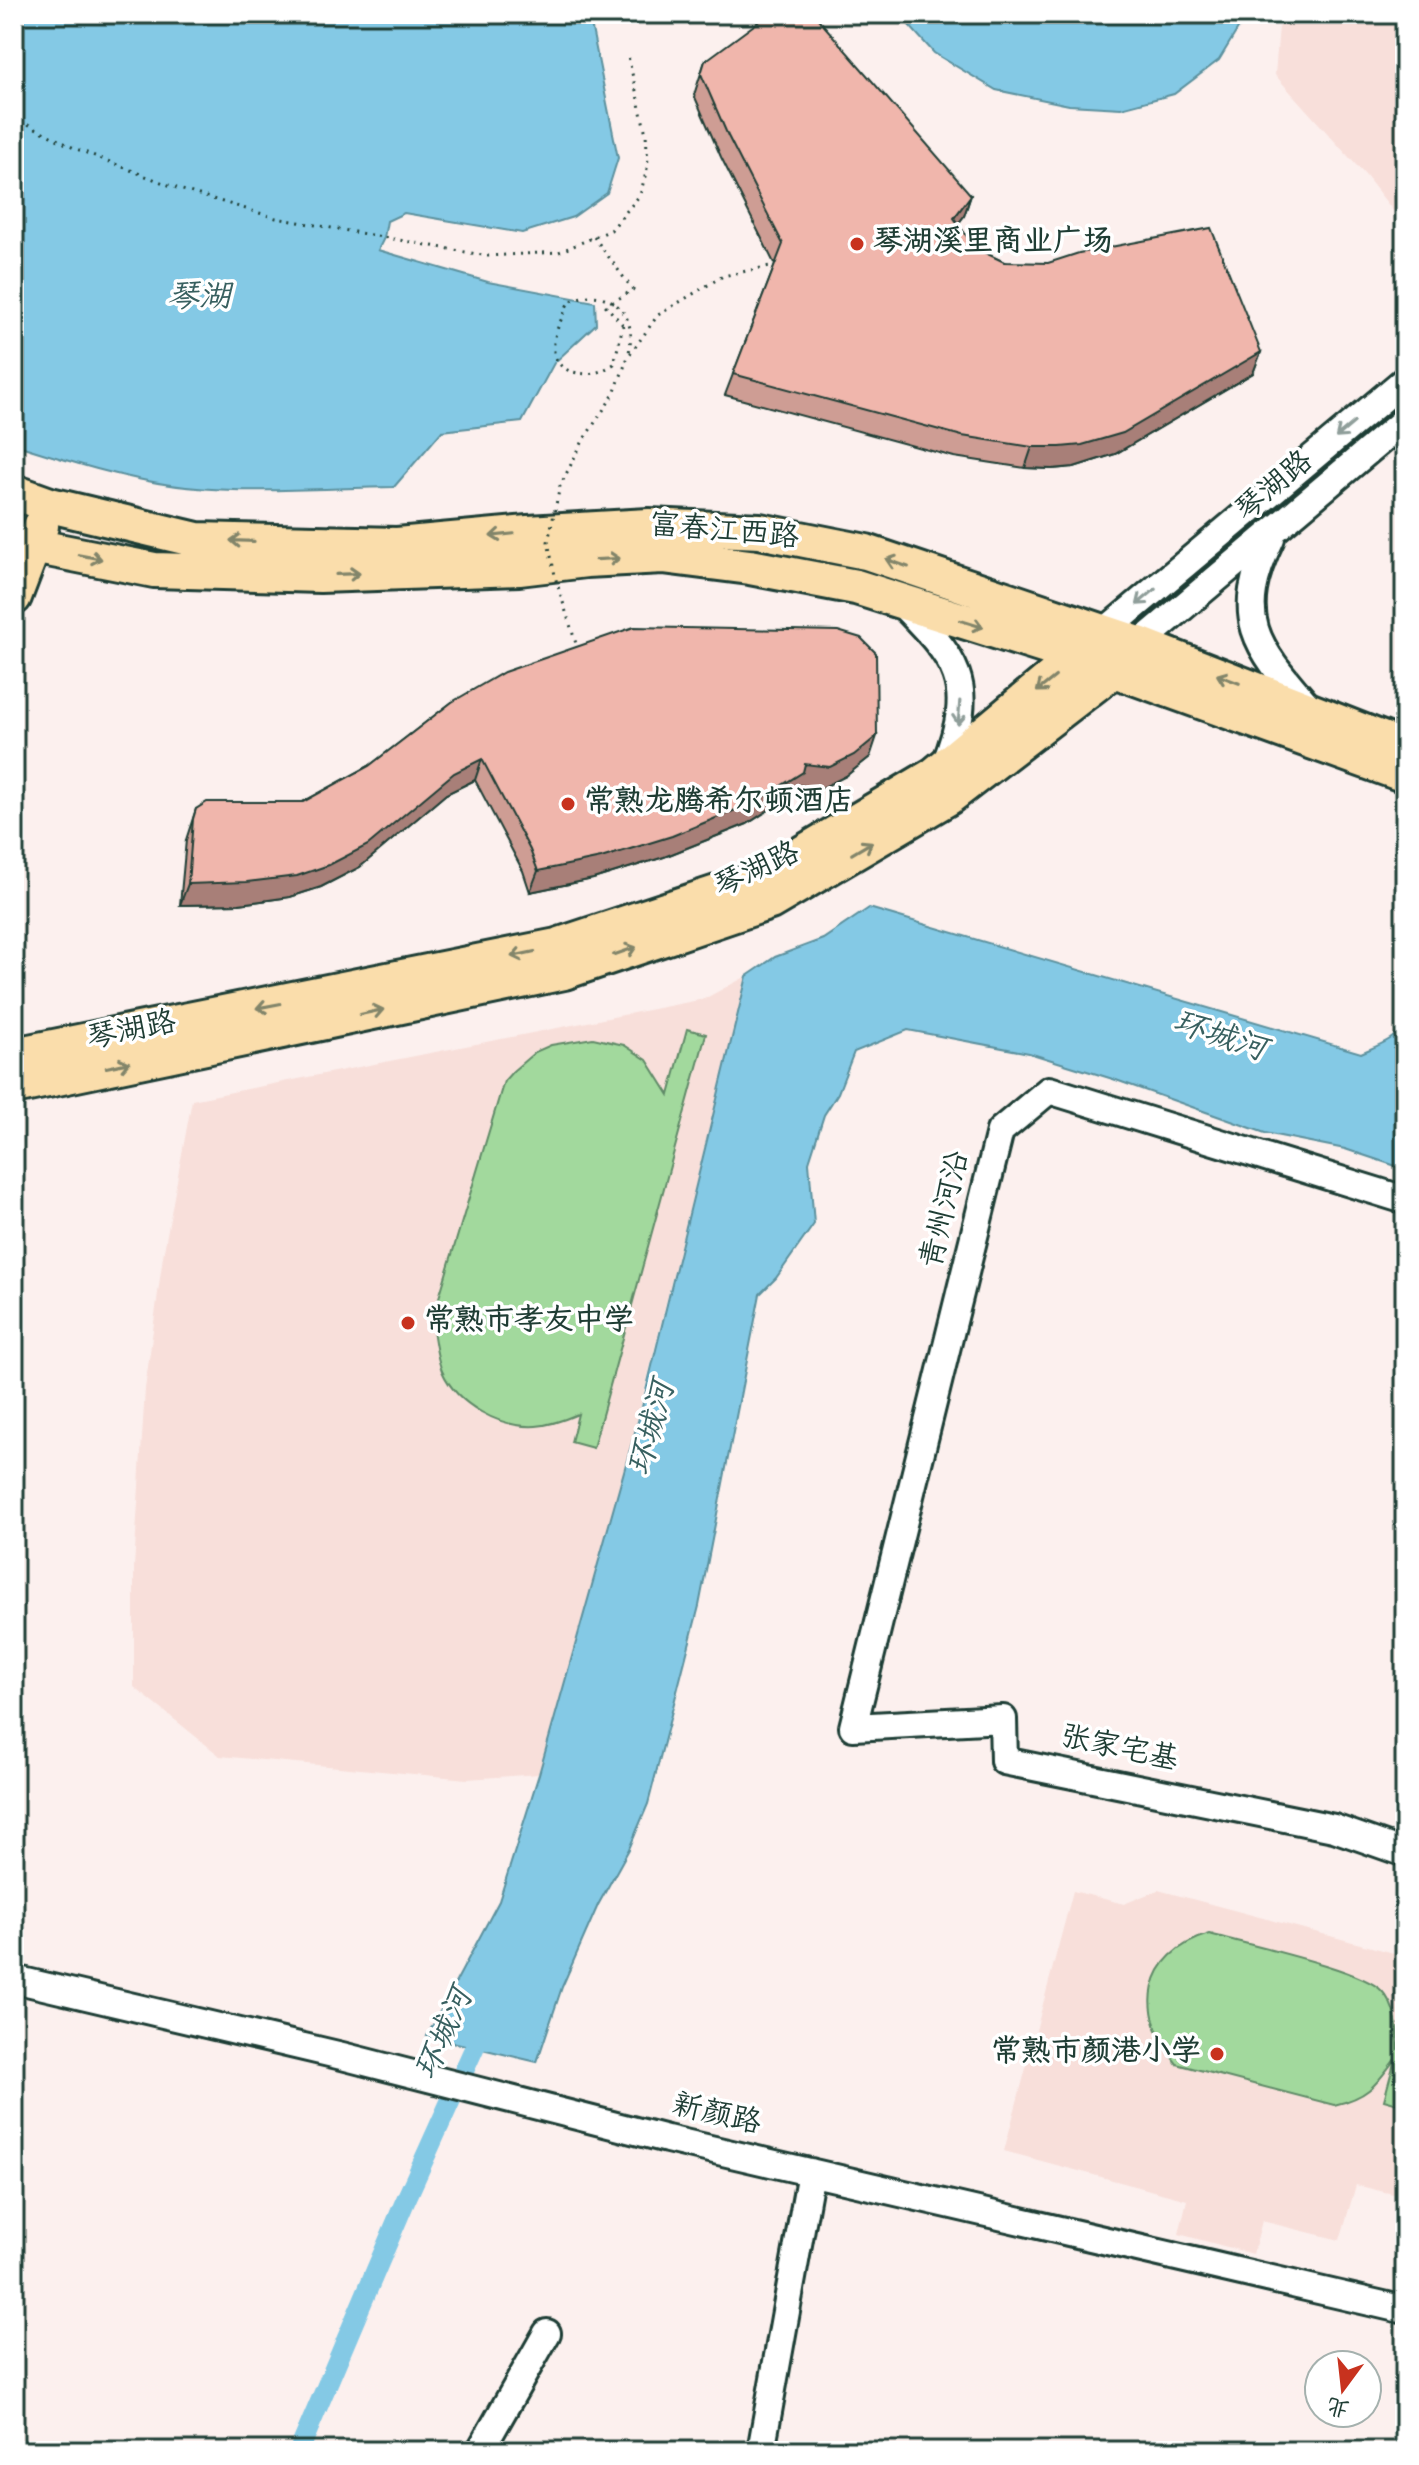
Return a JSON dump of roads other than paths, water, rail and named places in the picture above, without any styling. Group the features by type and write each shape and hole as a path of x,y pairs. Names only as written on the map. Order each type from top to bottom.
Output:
{"main road":[{"name":"富春江西路","path":"14,492 50,505 197,540 397,545 649,526 760,531 866,552 1104,632 1405,748"},
{"path":"14,597 24,542 50,505"},
{"name":"富春江西路","path":"24,542 154,570 320,575 519,568 586,560 663,556 750,567 856,587 1078,657 1405,775"},
{"name":"琴湖路","path":"14,1055 557,946 759,879 945,767 1104,632"},
{"name":"琴湖路","path":"14,1085 564,972 770,902 949,797 1114,670 1139,644"}],"street":[{"name":"琴湖路","path":"1104,632 1405,380"},
{"name":"琴湖路","path":"1139,644 1405,420"},
{"path":"1275,529 1253,582 1250,613 1259,640 1278,672 1312,711"},
{"path":"899,601 940,642 959,677 961,712 957,736 945,767"},
{"name":"青州河沿","path":"853,1727 1000,1131 1049,1090 1405,1200"},
{"name":"张家宅基","path":"853,1727 1003,1719 1004,1761 1334,1828 1405,1853"},
{"name":"新颜路","path":"14,1979 342,2056 667,2139 1405,2310"},
{"path":"761,2451 811,2172"},
{"path":"480,2451 547,2333"}],"water":[{"name":"琴湖","path":"14,14 589,14 618,158 607,193 573,217 522,233 404,213 387,221 378,250 488,282 595,302 596,324 554,363 522,422 442,431 394,487 264,490 186,487 121,475 14,444"},
{"path":"899,14 1260,14 1244,19 1219,60 1174,94 1121,108 1069,105 996,90 934,53"},
{"path":"869,908 1361,1053 1398,1033 1405,1022 1405,1169 1345,1149 1265,1133 1029,1053 908,1030 854,1052 838,1093 824,1115 809,1162 814,1224 776,1278 760,1294 699,1606 648,1804 562,1987 537,2062 427,2036 499,1901 539,1774 642,1407 747,976 775,957 823,939"}],"waterway":[{"name":"环城河","path":"299,2451 404,2204 486,2022"}],"place":[{"name":"琴湖溪里商业广场","path":"857,244"},
{"name":"常熟龙腾希尔顿酒店","path":"568,804"},
{"name":"常熟市孝友中学","path":"408,1323"},
{"name":"常熟市颜港小学","path":"1217,2054"}]}
